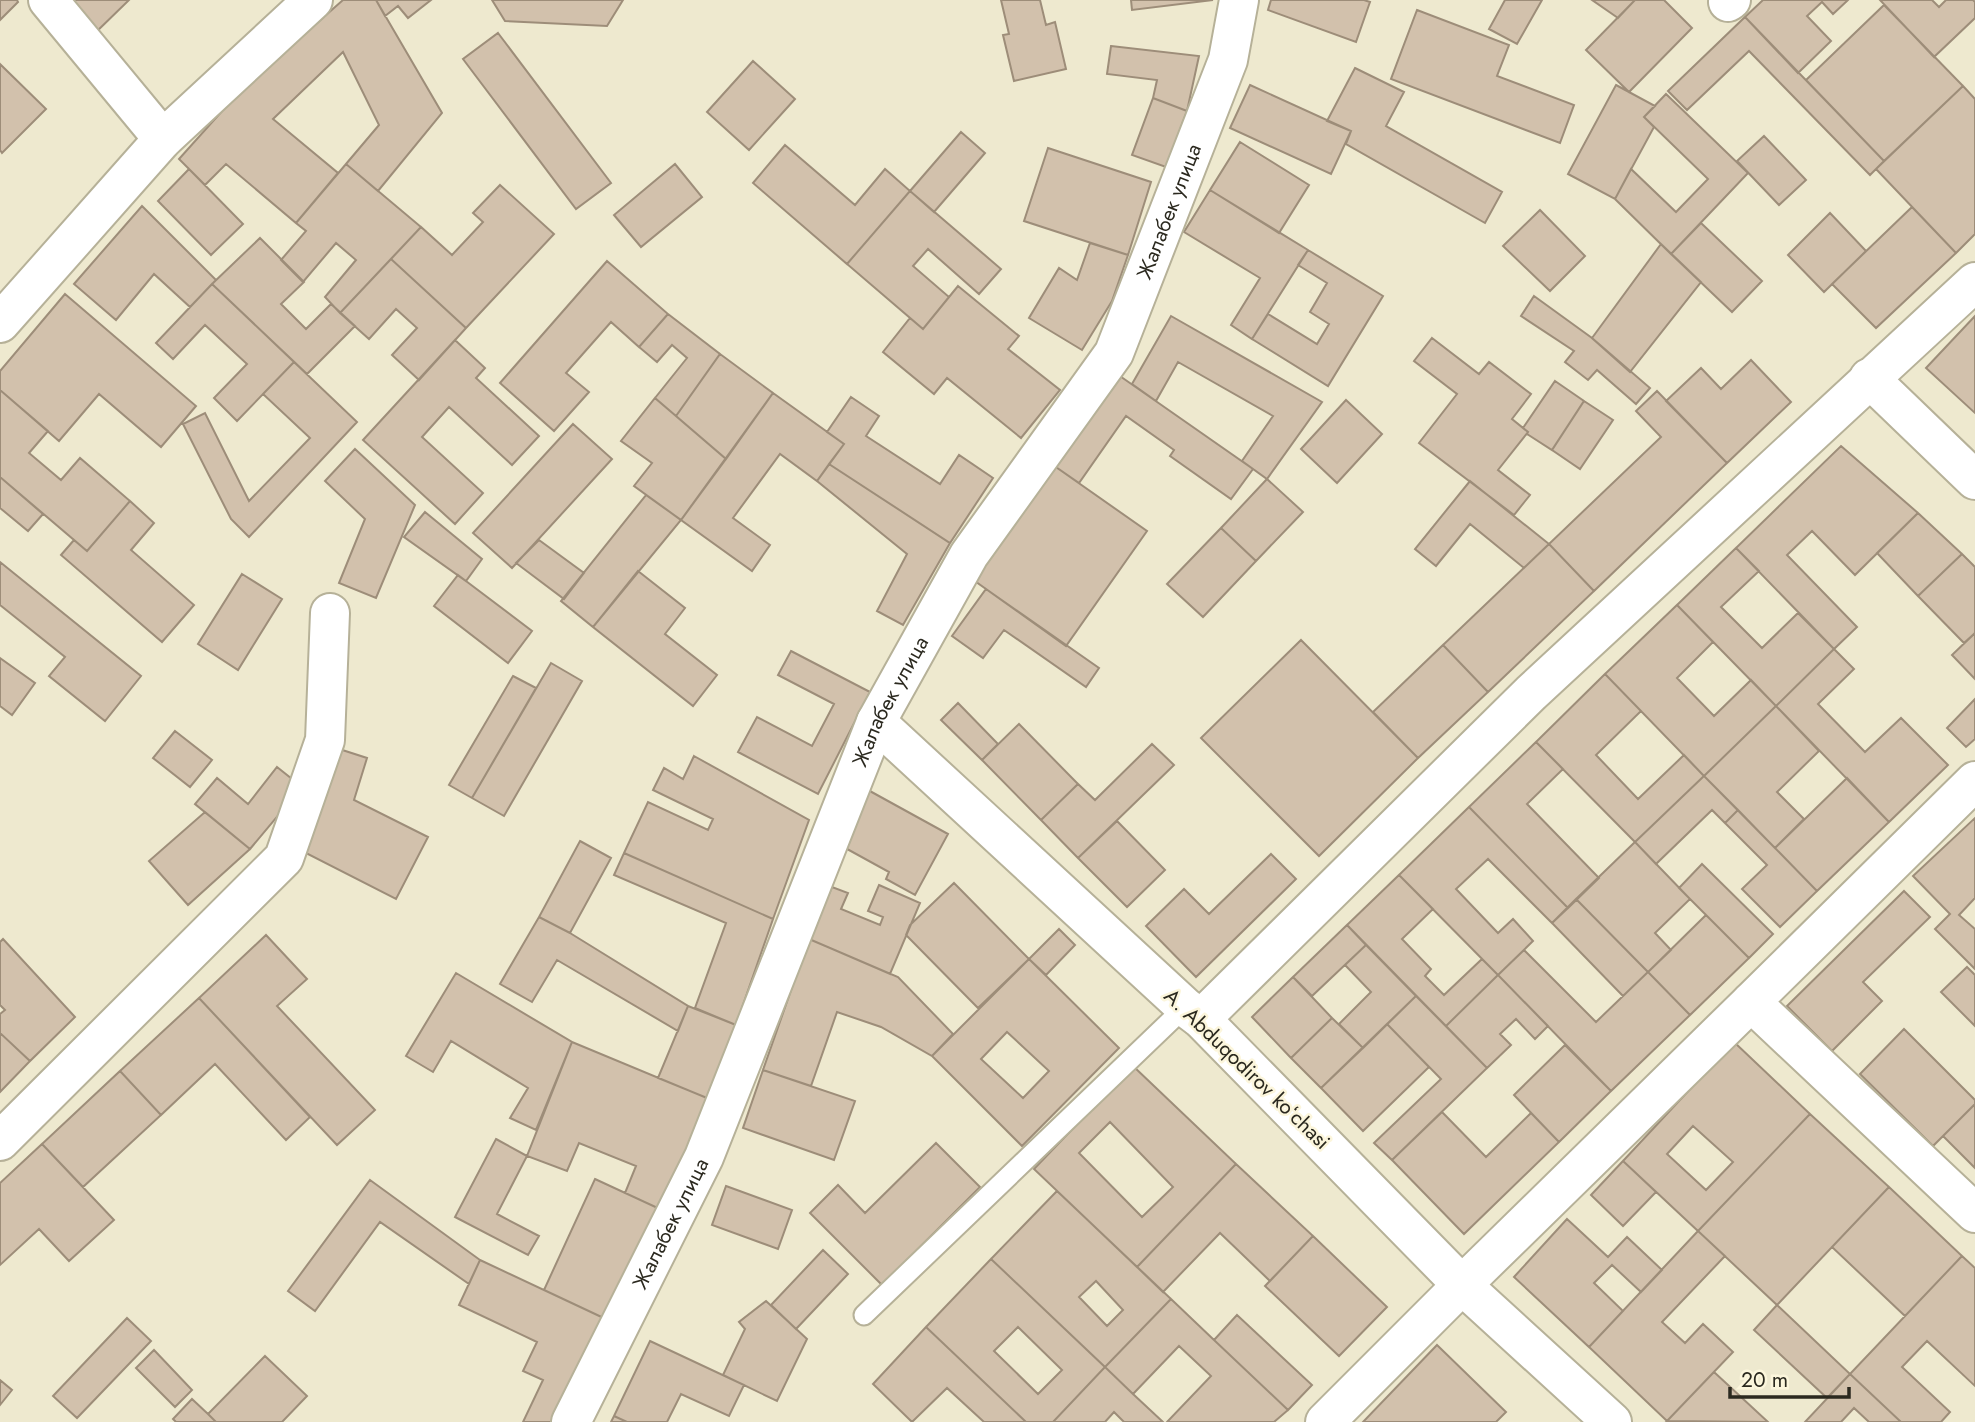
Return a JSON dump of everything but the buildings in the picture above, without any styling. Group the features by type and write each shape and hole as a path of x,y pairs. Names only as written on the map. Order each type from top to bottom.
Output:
{"street":[{"path":"48,0 163,139"},
{"path":"0,323 163,139 313,0"},
{"name":"Жалабек улица","path":"571,1422 704,1157 876,722 969,555 1114,353 1228,60 1239,0"},
{"path":"1193,1013 1531,693 1975,282"},
{"path":"1869,378 1975,480"},
{"path":"0,1141 284,858 325,740 330,612"},
{"name":"A. Abduqodirov koʻchasi","path":"876,722 1193,1013 1462,1285 1612,1422"},
{"path":"1325,1422 1975,781"},
{"path":"1751,1002 1975,1213"}],"lane":[{"path":"864,1315 1193,1013"}]}
